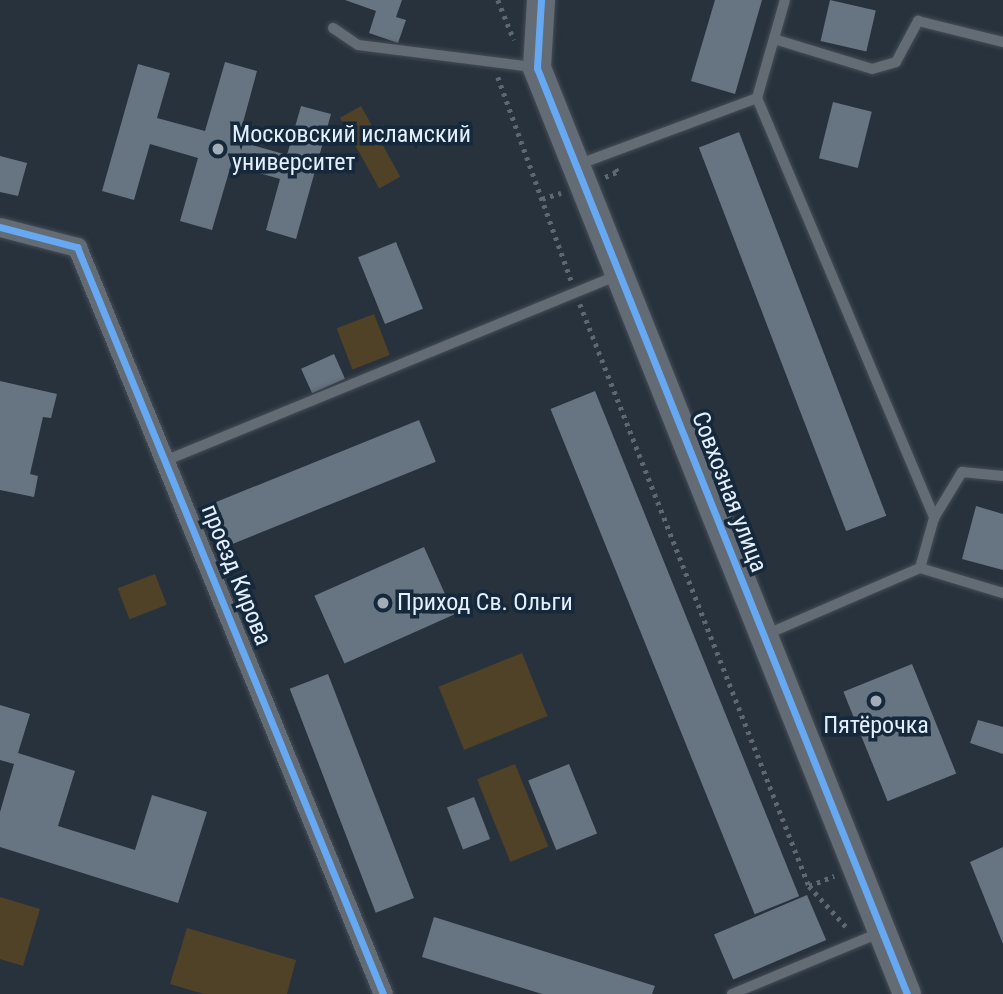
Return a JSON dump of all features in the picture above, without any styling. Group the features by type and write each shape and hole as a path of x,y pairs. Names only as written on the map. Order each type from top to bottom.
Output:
{"street":[{"name":"Совхозная улица","path":"541,0 530,66 577,165 764,635 871,936 907,994"},
{"name":"проезд Кирова","path":"0,227 77,247 167,460 383,994"}],"lane":[{"path":"785,0 757,98 934,518"},
{"path":"774,39 872,69 896,62 918,21 1003,42"},
{"path":"333,28 358,45 530,66"},
{"path":"577,165 757,98"},
{"path":"167,460 621,273"},
{"path":"920,568 934,518 962,472 1003,476"},
{"path":"764,635 920,568 1003,593"},
{"path":"732,994 871,936"}],"path":[{"path":"498,0 530,66"},
{"path":"493,63 575,291 809,886 871,936"}],"shaded area":[{"path":"361,106 400,177 379,188 340,118"},
{"path":"374,314 390,355 352,369 337,328"},
{"path":"155,574 167,605 129,619 118,588"},
{"path":"522,653 547,716 464,750 439,687"},
{"path":"515,764 548,847 510,862 477,779"},
{"path":"0,897 40,909 23,966 0,959"},
{"path":"187,928 296,960 287,994 204,994 170,984"}],"building":[{"path":"345,0 402,0 396,17 406,20 398,43 369,33 376,11"},
{"path":"715,0 762,0 735,94 691,81"},
{"path":"830,0 876,11 866,51 821,41"},
{"name":"Московский исламский университет","path":"225,62 257,71 238,141 287,155 301,106 331,114 296,239 266,230 280,179 231,165 212,230 180,221 198,158 150,144 134,200 102,191 138,64 170,73 157,118 205,131"},
{"path":"833,102 872,112 858,168 819,158"},
{"path":"739,132 886,516 846,531 699,147"},
{"path":"0,156 27,163 18,196 0,192"},
{"path":"396,242 423,309 385,324 358,257"},
{"path":"334,354 345,379 312,393 301,369"},
{"path":"0,381 57,394 51,418 43,417 30,474 38,476 34,497 0,490"},
{"path":"595,391 799,896 755,914 550,409"},
{"path":"419,420 436,462 223,548 206,506"},
{"path":"976,506 1003,514 1003,570 962,559"},
{"name":"Приход Св. Ольги","path":"424,547 454,615 344,663 314,596"},
{"path":"912,664 956,773 888,801 843,692"},
{"path":"328,674 414,898 376,913 290,689"},
{"path":"0,705 30,714 18,753 75,771 58,826 135,850 152,795 207,812 178,903 0,847 0,812 14,764 0,760"},
{"path":"978,720 1003,727 1003,754 970,743"},
{"path":"569,764 597,834 556,850 528,780"},
{"path":"474,797 490,839 463,849 447,807"},
{"path":"1003,847 1003,944 970,862"},
{"path":"807,895 826,940 733,980 714,934"},
{"path":"434,917 655,986 652,994 542,994 422,957"}],"cycle path":[{"path":"541,0 537,68 907,994"},
{"path":"0,227 77,247 383,994"}],"place":[{"name":"Московский исламский университет","path":"218,149"},
{"name":"Приход Св. Ольги","path":"383,603"},
{"name":"Пятёрочка","path":"876,701"}]}
